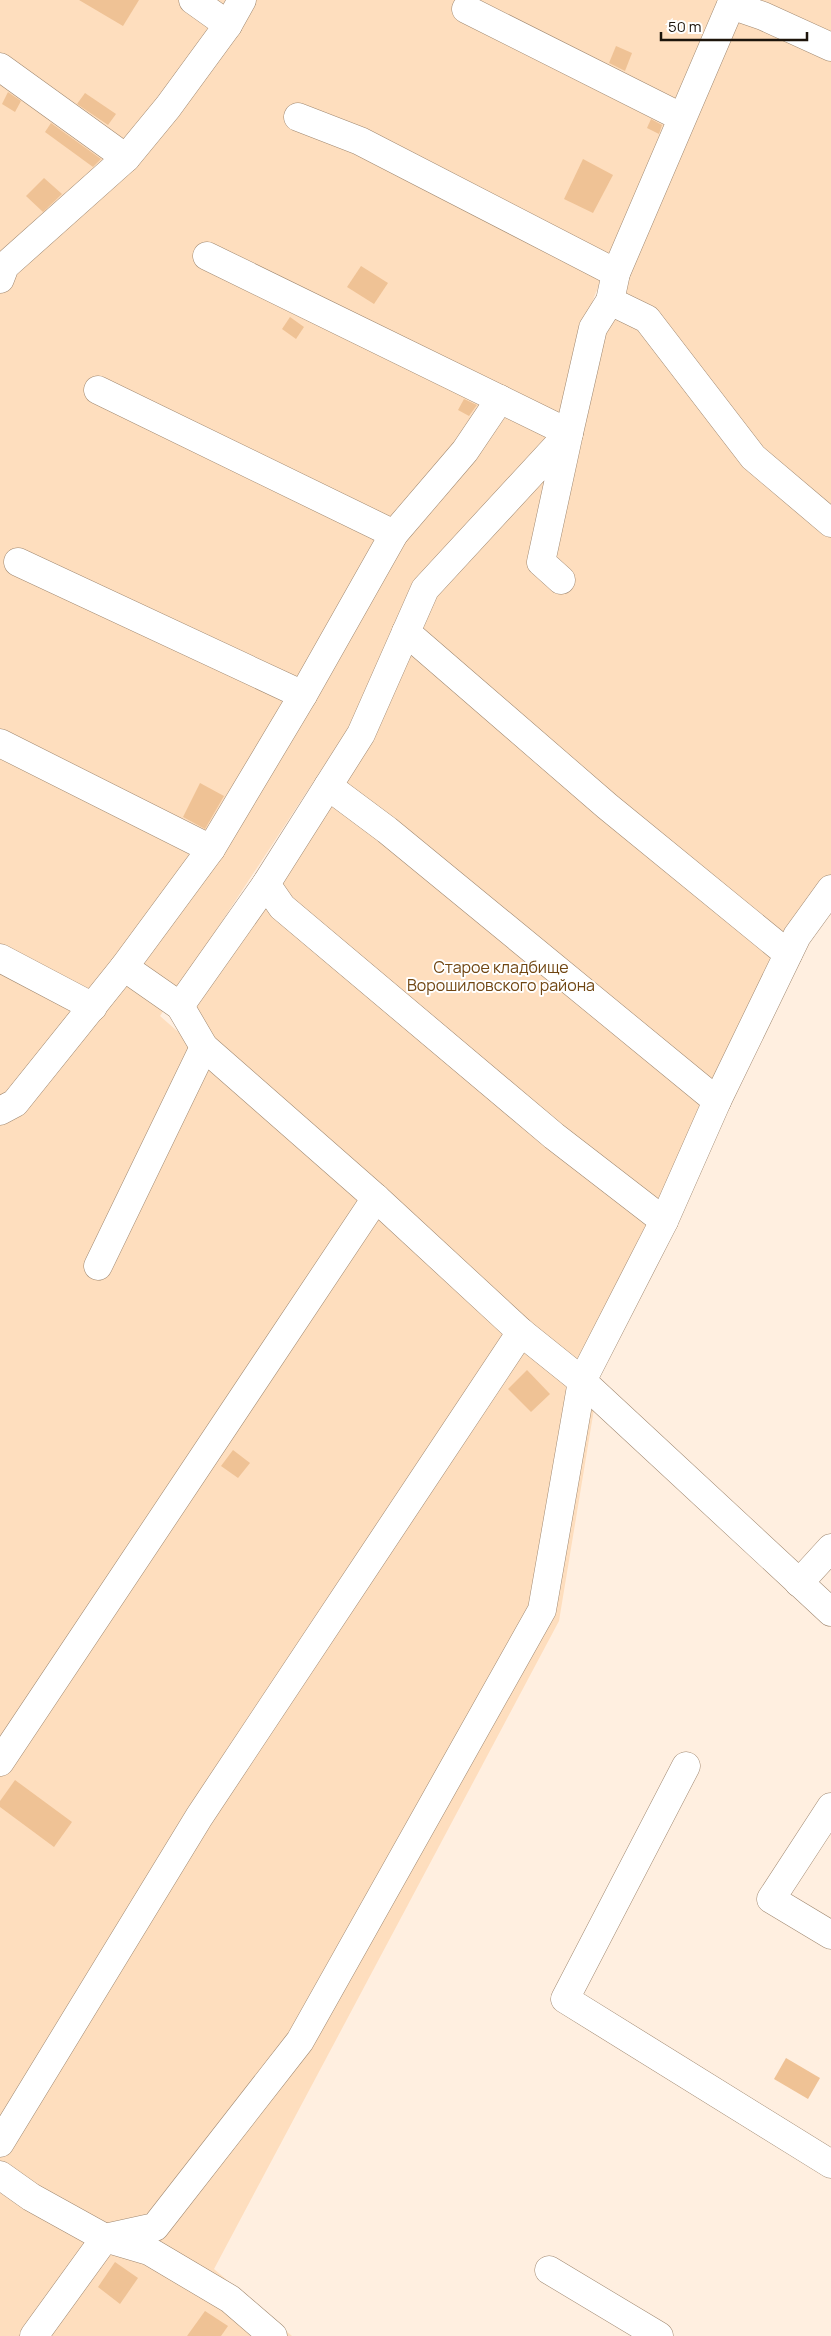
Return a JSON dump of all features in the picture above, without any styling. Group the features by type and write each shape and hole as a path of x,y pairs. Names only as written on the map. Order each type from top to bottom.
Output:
{"lane":[{"path":"193,0 228,24"},
{"path":"2,269 126,158 168,107 228,24 242,0"},
{"path":"561,580 541,562 593,328 610,301 616,273 681,117 732,3 831,47"},
{"path":"466,10 681,117"},
{"path":"0,68 126,158"},
{"path":"298,117 360,140 616,273"},
{"path":"207,256 569,433"},
{"path":"610,301 647,320 753,457 831,523"},
{"path":"98,390 394,534"},
{"path":"0,1111 15,1103 93,1007 211,849 303,695 394,534 465,451 500,399"},
{"path":"180,1006 266,884 361,734 425,590 569,433"},
{"path":"18,562 303,695"},
{"path":"406,632 607,806 788,954"},
{"path":"0,743 211,849"},
{"path":"328,786 387,830 717,1101"},
{"path":"266,884 282,907 289,913 554,1136 664,1221"},
{"path":"34,2336 106,2238 155,2228 300,2041 542,1610 582,1381 664,1221 717,1101 797,936 831,889"},
{"path":"0,958 93,1007"},
{"path":"124,967 180,1006 204,1047 376,1198 521,1332 582,1381 831,1612"},
{"path":"98,1266 204,1047"},
{"path":"0,1762 376,1198"},
{"path":"0,2143 200,1817 521,1332"},
{"path":"799,1582 831,1548"},
{"path":"686,1766 565,1999 831,2164"},
{"path":"831,1808 771,1900 831,1935"},
{"path":"0,2175 31,2197 106,2238 149,2251 230,2299 273,2336"},
{"path":"549,2270 659,2336"}],"green space":[{"path":"0,0 721,0 594,297 554,438 413,583 357,715 160,1016 596,1397 559,1621 214,2269 292,2336 0,2336"},
{"name":"Старое кладбище Ворошиловского района","path":"733,0 831,0 831,882 581,1377 208,1042 188,1007 426,595 574,438 597,328"}],"building":[{"path":"79,0 139,0 123,26"},
{"path":"616,46 632,53 625,71 609,63"},
{"path":"8,92 21,101 15,112 2,104"},
{"path":"85,93 116,114 108,125 77,104"},
{"path":"651,119 662,125 659,134 647,128"},
{"path":"51,123 101,159 93,167 45,132"},
{"path":"583,159 613,175 593,213 564,199"},
{"path":"44,178 62,194 43,212 26,196"},
{"path":"361,266 388,283 374,304 347,287"},
{"path":"290,317 304,327 296,339 282,329"},
{"path":"464,399 477,405 469,416 458,410"},
{"path":"200,783 224,796 205,829 183,817"},
{"path":"527,1370 550,1394 531,1412 508,1389"},
{"path":"233,1450 250,1463 238,1478 221,1466"},
{"path":"15,1780 72,1822 54,1847 0,1807 0,1801"},
{"path":"786,2058 820,2078 808,2099 774,2079"},
{"path":"115,2262 138,2278 120,2304 98,2287"},
{"path":"205,2311 228,2326 221,2336 187,2336"}]}
